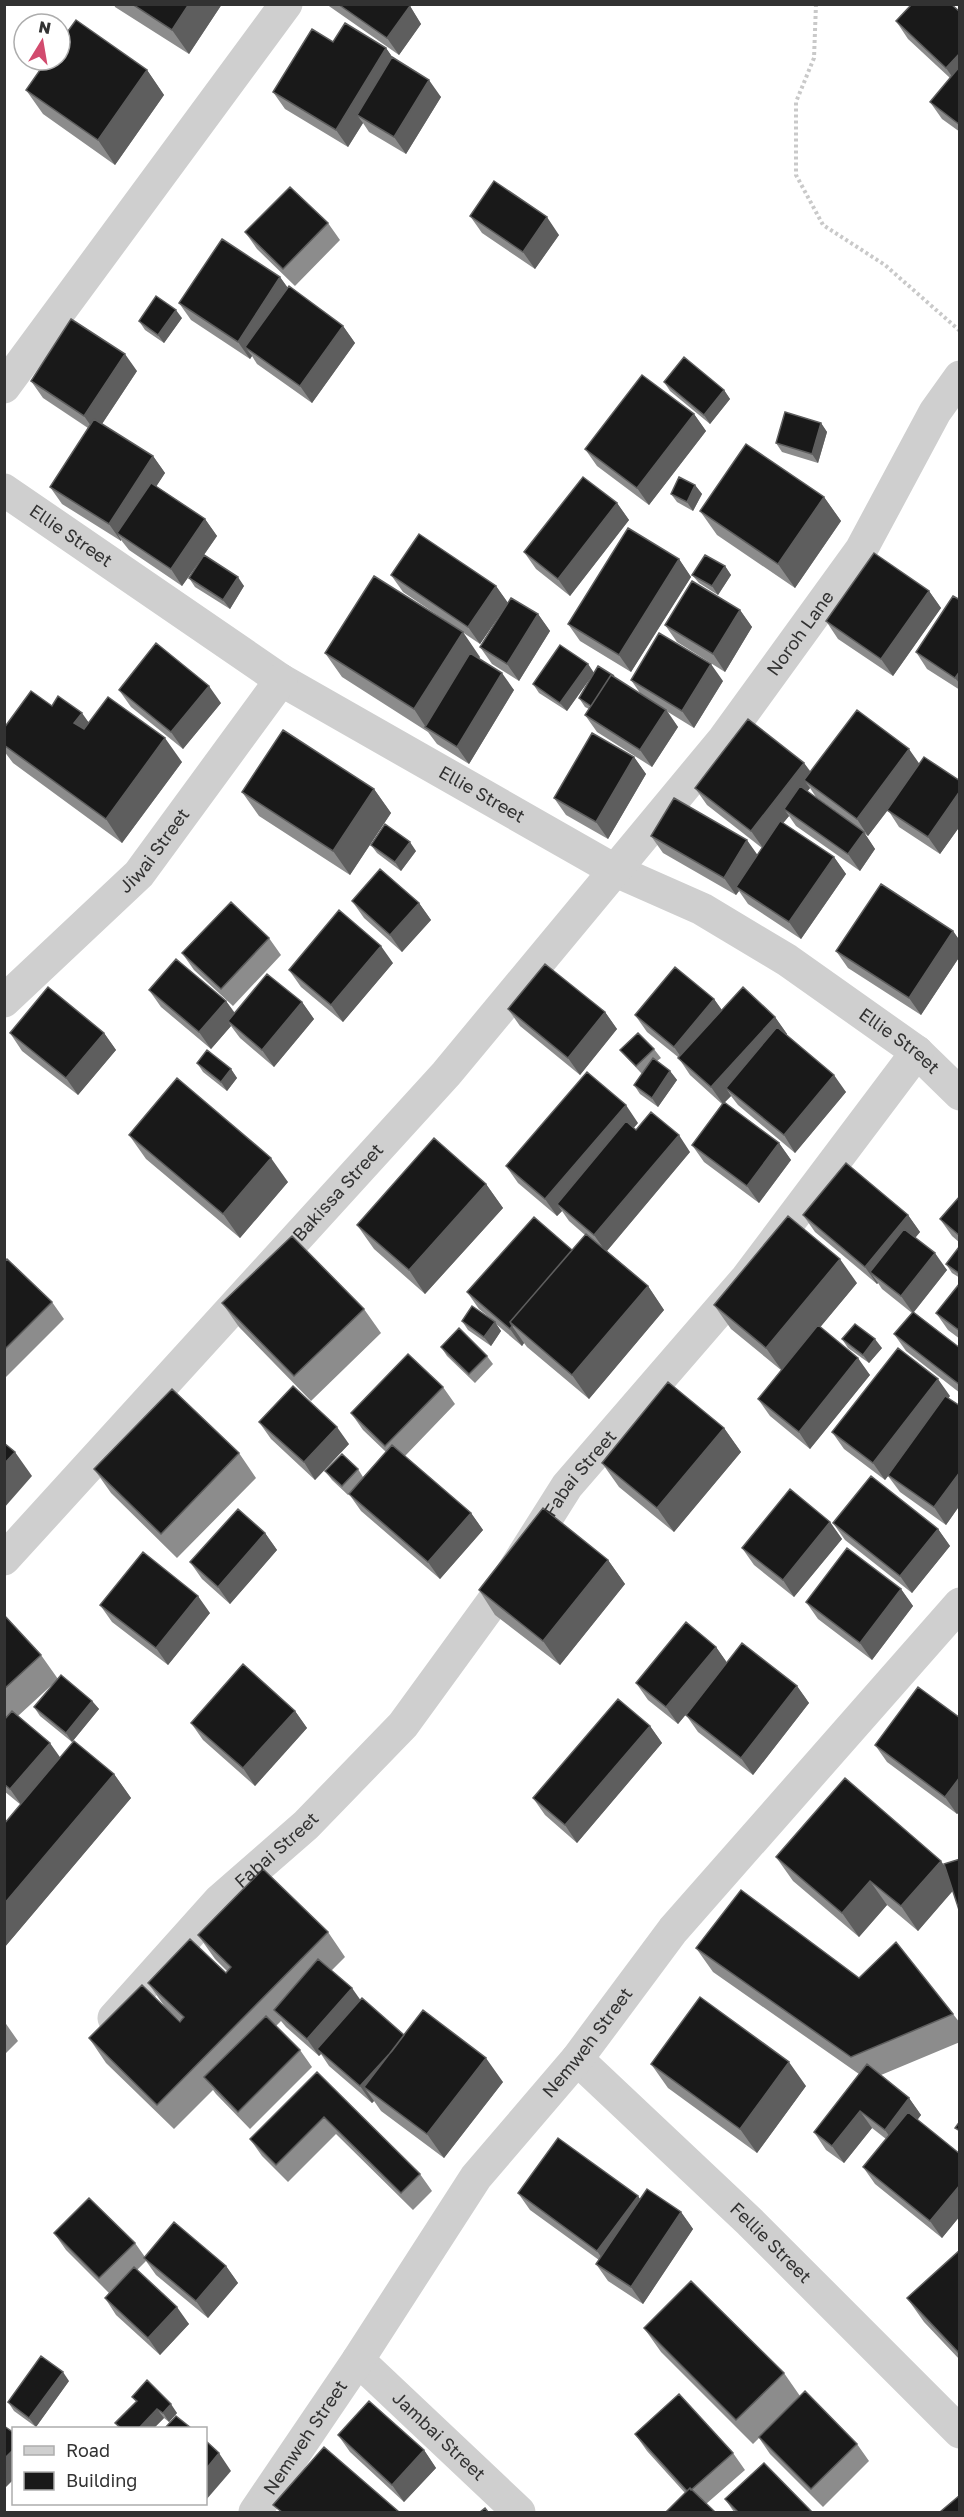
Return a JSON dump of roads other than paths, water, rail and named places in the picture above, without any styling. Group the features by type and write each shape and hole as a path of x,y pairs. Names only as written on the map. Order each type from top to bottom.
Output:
{"street":[{"path":"4,387 286,4"},
{"name":"Noroh Lane","path":"616,872 724,739 861,550 935,412 960,377"},
{"name":"Ellie Street","path":"4,490 281,680 616,872 702,909 787,960 917,1052 960,1094"},
{"name":"Jiwai Street","path":"4,1001 139,874 281,680"},
{"name":"Bakissa Street","path":"4,1559 446,1074 616,872"},
{"name":"Fabai Street","path":"114,2019 219,1901 306,1825 403,1725 502,1589 567,1486 747,1278 917,1052"},
{"name":"Nemweh Street","path":"255,2512 358,2360 476,2177 577,2059 674,1930 960,1604"},
{"name":"Fellie Street","path":"577,2059 750,2222 960,2432"},
{"name":"Jambai Street","path":"358,2360 519,2512"}]}
